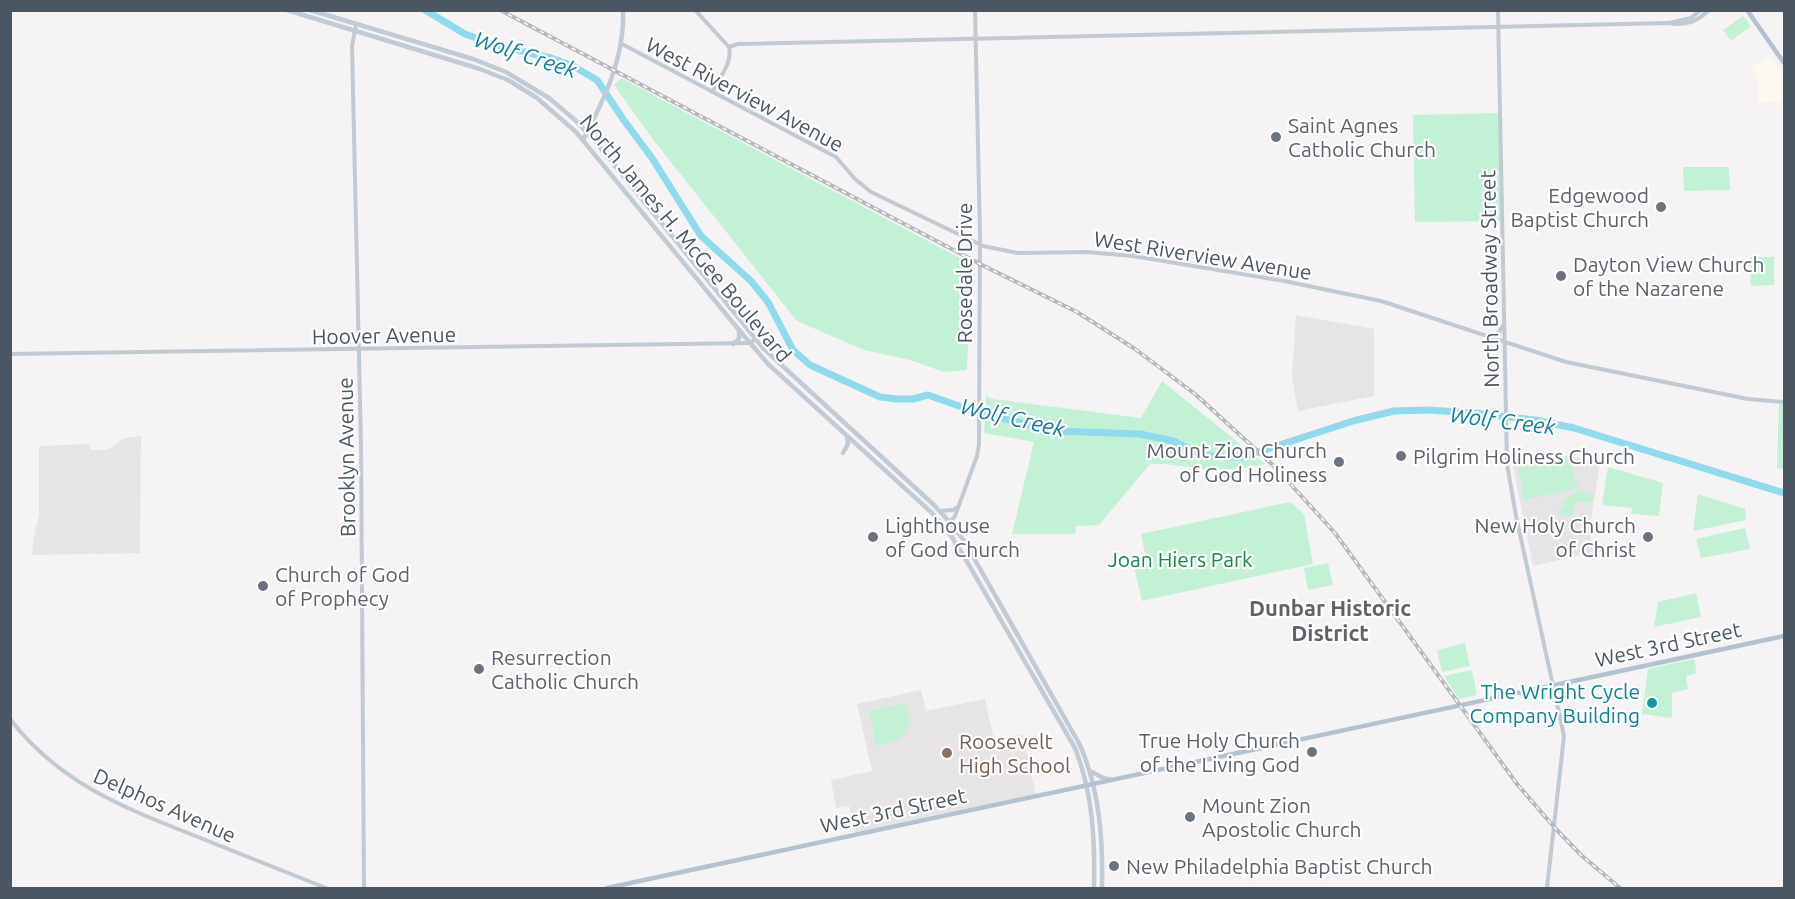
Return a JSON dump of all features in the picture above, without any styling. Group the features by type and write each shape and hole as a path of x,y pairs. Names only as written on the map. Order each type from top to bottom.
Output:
{"main road":[{"name":"North James H. McGee Boulevard","path":"287,10 469,65 508,80 548,106 583,140 750,344 783,378 918,499 945,528 966,560 1075,748 1087,786 1094,829 1094,888"},
{"name":"North James H. McGee Boulevard","path":"310,10 464,56 506,72 549,98 587,132 756,339 786,371 950,522 966,544 1070,724 1090,768 1102,834 1102,888"},
{"path":"583,140 609,82 622,44 623,10"},
{"path":"1747,10 1785,63"},
{"path":"733,344 739,339 739,330"},
{"path":"843,453 848,444 846,435"},
{"name":"West 3rd Street","path":"607,888 1785,636"},
{"path":"1090,768 1096,775 1114,780"}],"street":[{"name":"Rosedale Drive","path":"945,528 955,516 977,456 979,432 980,245 975,10"},
{"name":"North Broadway Street","path":"1498,10 1507,464 1514,507 1565,743 1547,888"},
{"path":"729,47 738,44 1668,23 1690,18 1701,10"},
{"path":"1668,23 1676,25 1692,23 1709,10"},
{"path":"697,12 729,47 729,58 712,92"},
{"name":"Brooklyn Avenue","path":"356,25 352,39 359,350 364,888"},
{"name":"West Riverview Avenue","path":"622,44 836,157 871,192 980,245 1018,253 1086,252 1133,256 1242,273 1381,301 1566,362 1748,399 1785,402"},
{"path":"1485,336 1498,334 1505,322"},
{"path":"750,344 756,339"},
{"name":"Hoover Avenue","path":"10,354 750,344"},
{"path":"940,512 953,510 958,506"},
{"name":"Delphos Avenue","path":"10,719 54,765 98,795 148,818 326,888"}],"shaded area":[{"path":"1770,55 1784,76 1784,101 1758,102 1759,86 1752,68"},
{"path":"1296,315 1374,329 1374,396 1298,411 1292,376"},
{"path":"141,436 140,553 32,555 39,514 39,446 88,444 91,450 107,450 125,438"},
{"path":"1568,455 1600,464 1589,530 1594,552 1533,566 1513,466"},
{"name":"Roosevelt High School","path":"921,690 926,711 985,699 994,740 1023,734 1036,797 856,835 849,806 836,808 831,780 872,771 857,704"}],"green space":[{"path":"1743,16 1751,26 1731,41 1723,30"},
{"path":"621,78 971,264 967,370 944,372 910,360 864,350 797,321 655,142 614,85"},
{"path":"1501,113 1502,221 1415,222 1413,115"},
{"path":"1683,167 1729,167 1730,190 1684,191"},
{"path":"1750,257 1774,257 1774,285 1751,286"},
{"path":"1162,381 1265,464 1242,468 1203,469 1150,464 1099,525 1076,526 1075,534 1012,534 1034,442 984,433 986,395 992,399 1141,418"},
{"path":"1779,402 1784,402 1784,470 1777,468"},
{"path":"1569,457 1578,488 1524,500 1518,467"},
{"path":"1608,467 1663,483 1659,516 1631,514 1632,508 1602,505"},
{"path":"1576,491 1594,494 1591,503 1580,501 1576,503 1572,515 1561,515 1558,509 1564,506 1563,500"},
{"path":"1698,494 1745,509 1746,520 1693,531"},
{"name":"Joan Hiers Park","path":"1290,502 1304,514 1313,564 1142,601 1134,567 1147,563 1141,534"},
{"path":"1745,528 1750,549 1701,558 1696,539"},
{"path":"1328,563 1333,585 1308,590 1304,568"},
{"path":"1696,593 1701,617 1654,627 1658,602"},
{"path":"1465,643 1470,666 1442,672 1437,650"},
{"path":"1694,659 1697,673 1686,676 1688,689 1672,693 1672,718 1642,714 1648,669"},
{"path":"1472,670 1477,695 1459,699 1444,676"},
{"path":"906,703 909,722 905,734 894,741 876,746 869,711"}],"waterway":[{"name":"Wolf Creek","path":"425,10 465,34 495,45 551,58 573,66 597,80 652,158 701,236 751,281 768,302 793,350 810,365 880,397 913,399 928,395 973,411 1055,431 1140,434 1173,441 1202,455 1222,457 1243,457 1353,421 1394,411 1427,410 1474,413 1535,420 1574,428 1784,493"}],"railway":[{"path":"500,10 980,264 1077,312 1135,349 1195,394 1274,466 1335,533 1517,784 1581,855 1620,888"}],"place":[{"name":"Saint Agnes Catholic Church","path":"1276,137"},
{"name":"Edgewood Baptist Church","path":"1661,207"},
{"name":"Dayton View Church of the Nazarene","path":"1561,276"},
{"name":"Pilgrim Holiness Church","path":"1401,456"},
{"name":"Mount Zion Church of God Holiness","path":"1339,462"},
{"name":"Lighthouse of God Church","path":"873,537"},
{"name":"New Holy Church of Christ","path":"1648,537"},
{"name":"Church of God of Prophecy","path":"263,586"},
{"name":"Resurrection Catholic Church","path":"479,669"},
{"name":"The Wright Cycle Company Building","path":"1652,703"},
{"name":"True Holy Church of the Living God","path":"1312,752"},
{"name":"Roosevelt High School","path":"947,753"},
{"name":"Mount Zion Apostolic Church","path":"1190,817"},
{"name":"New Philadelphia Baptist Church","path":"1114,866"}],"district":[{"name":"Dunbar Historic District","path":"1330,620"}]}
